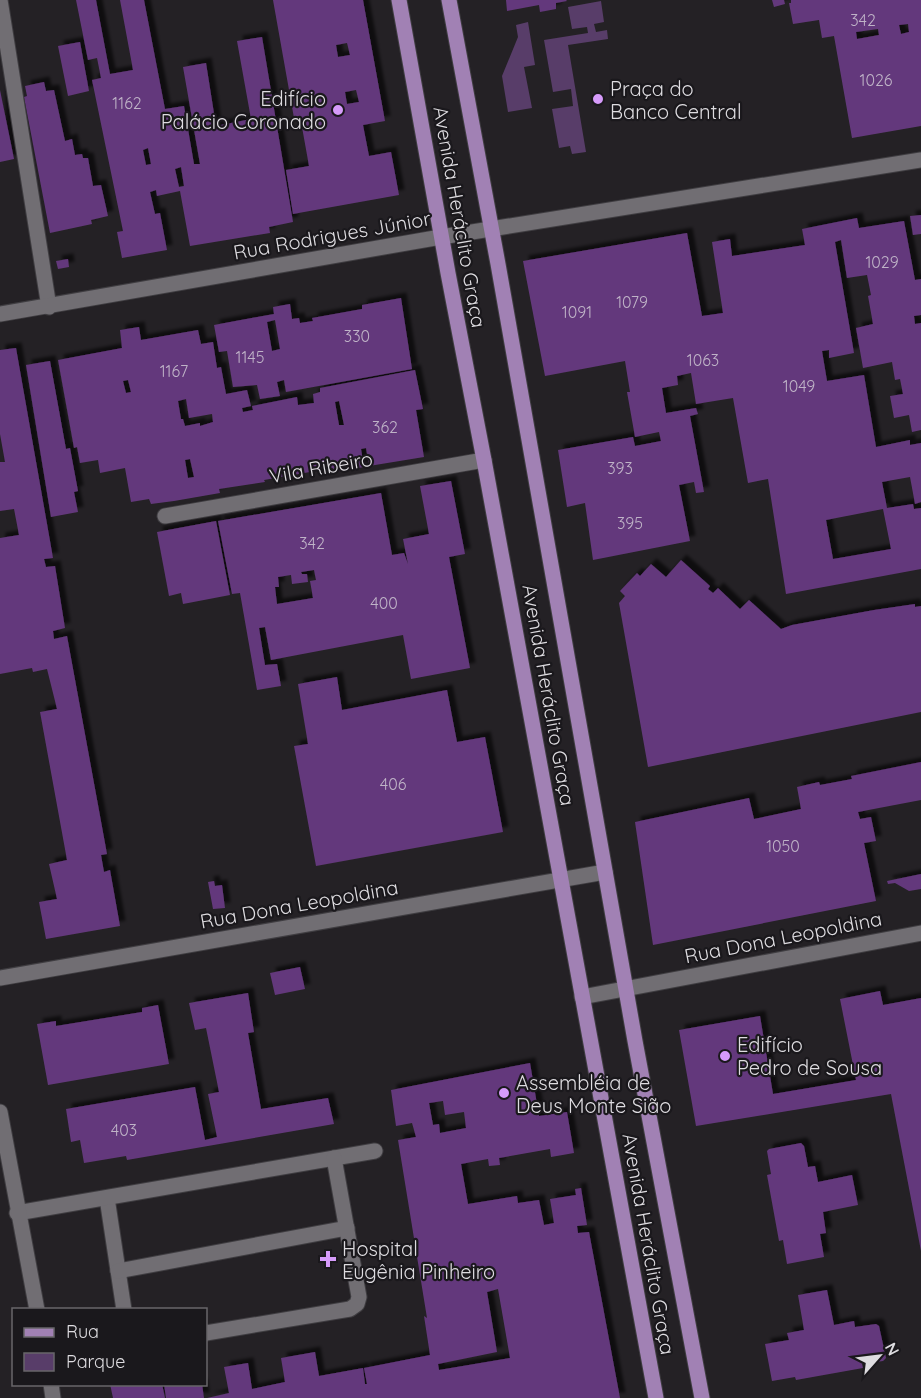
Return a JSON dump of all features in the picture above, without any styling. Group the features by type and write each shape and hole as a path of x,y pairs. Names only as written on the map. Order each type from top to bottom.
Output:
{"main road":[{"name":"Avenida Heráclito Graça","path":"399,0 656,1398"},
{"name":"Avenida Heráclito Graça","path":"449,0 604,872 702,1398"}],"street":[{"path":"0,0 49,307"},
{"name":"Rua Rodrigues Júnior","path":"0,314 441,237 921,160"},
{"name":"Vila Ribeiro","path":"165,516 484,460"},
{"name":"Rua Dona Leopoldina","path":"0,978 604,872"},
{"name":"Rua Dona Leopoldina","path":"582,997 921,933"},
{"path":"0,1112 36,1308"},
{"path":"17,1213 375,1151"},
{"path":"207,1334 350,1309 357,1304 359,1298 334,1158"},
{"path":"106,1198 124,1308"},
{"path":"118,1271 347,1228"}],"green space":[{"path":"601,1 604,22 594,24 596,32 607,30 608,39 568,45 586,152 572,154 570,146 559,148 552,109 573,106 571,89 553,92 544,40 588,33 587,27 572,29 568,7"},
{"path":"528,22 535,65 524,67 532,108 508,112 502,76 518,37 516,25"}],"building":[{"path":"76,0 96,0 110,74 133,70 120,0 144,0 165,109 184,106 194,164 200,164 183,67 206,63 216,126 251,119 237,41 262,37 293,222 269,227 270,233 190,246 180,191 157,196 156,190 150,192 155,214 160,213 167,250 122,258 117,232 123,231 92,80 101,78 97,58 88,60","holes":["148,148 151,164 146,165 143,150","181,167 184,186 179,187 175,169"]},
{"name":"Edifício Palácio Coronado","path":"273,0 363,0 385,121 363,125 369,156 391,152 399,195 293,214 286,170 309,166 300,116 294,118","holes":["347,43 350,55 338,57 336,45","356,90 359,102 347,104 345,92"]},
{"path":"506,0 567,1 556,3 556,9 540,12 539,5 507,11"},
{"path":"772,0 784,0 785,4 774,7"},
{"path":"791,0 921,0 921,126 852,138 834,36 822,38 819,20 793,24 789,3","holes":["908,24 909,32 901,34 899,25","878,29 879,35 857,39 856,32"]},
{"path":"80,42 89,91 68,96 58,46"},
{"path":"44,82 46,91 54,90 65,141 72,139 75,155 82,154 83,158 88,158 93,186 101,185 108,216 91,220 92,224 50,233 24,97 27,96 25,86"},
{"path":"0,90 14,159 0,162"},
{"path":"921,215 921,234 913,235 910,216"},
{"path":"857,218 859,228 904,221 915,280 921,279 921,315 914,316 915,324 921,323 921,430 912,432 909,415 894,418 890,396 903,394 900,379 895,380 892,362 863,368 856,328 873,324 868,296 871,295 867,275 847,278 841,240 835,242 854,353 829,358 829,350 822,351 827,381 864,375 876,447 910,440 910,445 921,443 921,502 915,504 910,477 882,482 887,508 913,504 914,509 921,508 921,569 786,594 768,479 748,483 733,398 696,404 691,373 677,376 678,385 662,388 666,413 696,408 698,414 690,416 704,492 696,493 694,482 679,485 690,541 593,560 585,503 567,507 558,450 633,437 635,446 661,441 659,432 635,437 627,392 630,392 625,361 545,376 523,261 687,233 702,316 723,313 712,242 730,239 732,256 805,245 802,229","holes":["883,509 891,549 833,559 826,520"]},
{"path":"68,259 69,267 58,269 56,261"},
{"path":"401,298 412,369 286,392 284,380 277,382 280,396 260,399 257,385 233,387 227,351 219,352 214,325 274,314 273,307 290,304 292,319 299,318 300,323 313,321 312,318 362,309 362,305","holes":["275,320 280,349 272,351 267,322"]},
{"path":"139,327 141,340 198,330 201,344 213,342 217,368 221,367 226,394 247,390 251,406 242,408 243,412 253,410 252,406 297,397 298,405 314,403 313,394 320,392 320,388 415,370 423,409 416,410 424,457 369,466 366,448 361,449 364,467 334,472 333,468 264,480 265,482 219,489 220,493 174,501 151,504 149,499 131,502 125,468 100,473 98,460 80,463 77,447 74,448 58,360 122,348 120,330","holes":["128,380 131,392 126,393 123,381","186,399 189,418 212,414 213,422 200,426 200,423 185,426 181,419 178,401","339,401 344,425 339,425 335,402","190,459 194,477 188,478 185,460"]},
{"path":"16,348 53,558 44,559 46,567 55,566 65,628 53,631 54,639 67,636 107,854 101,855 104,872 110,870 120,926 46,939 39,902 57,899 49,864 67,860 40,712 57,709 47,669 33,672 32,668 0,674 0,538 19,535 14,509 0,511 0,462 5,462 0,434 0,350"},
{"path":"50,361 66,449 70,448 78,491 74,492 78,512 51,517 26,365"},
{"path":"451,481 465,554 449,557 470,668 411,679 403,635 271,660 265,627 259,628 265,665 277,664 281,686 257,690 240,593 232,594 218,521 381,493 392,555 404,553 408,564 403,539 429,534 420,486","holes":["314,570 316,580 310,581 313,598 277,604 275,587 279,587 278,577 291,575 292,584 308,582 307,574 301,572"]},
{"path":"216,521 230,595 183,604 181,593 169,596 157,532"},
{"path":"681,560 710,586 708,589 713,593 718,588 740,609 749,600 781,629 874,610 915,604 915,607 921,606 921,712 648,767 619,603 625,596 620,591 637,573 640,576 651,564 666,577"},
{"path":"337,677 342,710 447,690 457,742 485,737 503,832 316,866 294,746 308,744 298,684"},
{"path":"921,762 921,800 858,812 860,819 871,817 876,841 864,843 876,901 653,945 635,822 749,798 754,819 801,809 797,787 852,779 851,776"},
{"path":"921,874 921,889 909,891 895,883 888,884 887,881"},
{"path":"214,881 215,886 222,885 225,908 213,909 208,882"},
{"path":"300,967 305,989 275,995 270,973"},
{"path":"880,991 883,1005 921,998 921,1251 891,1094 696,1126 679,1030 760,1016 773,1094 856,1080 840,999"},
{"path":"248,993 254,1032 248,1033 261,1109 328,1098 334,1124 127,1160 126,1156 84,1163 80,1140 71,1142 66,1109 195,1087 205,1140 217,1137 208,1094 219,1092 206,1028 195,1030 189,1003"},
{"path":"158,1005 169,1064 48,1085 37,1024 56,1021 56,1026 142,1012 142,1008"},
{"path":"530,1063 539,1116 567,1112 574,1153 551,1157 550,1149 499,1158 500,1165 489,1166 488,1159 461,1164 468,1204 517,1196 518,1203 539,1200 544,1225 554,1223 550,1199 576,1195 575,1189 581,1188 587,1225 577,1226 578,1233 589,1232 620,1398 207,1398 229,1393 224,1367 248,1363 252,1389 285,1382 281,1358 315,1352 319,1376 363,1368 365,1384 367,1384 364,1368 430,1355 424,1316 427,1318 398,1140 416,1137 412,1123 396,1126 391,1090","holes":["443,1101 445,1115 464,1112 466,1128 440,1133 439,1124 433,1125 429,1103","498,1289 510,1358 439,1370 438,1364 497,1352 487,1292"]},
{"path":"801,1143 804,1146 808,1167 815,1166 818,1182 852,1175 858,1205 823,1212 826,1233 820,1234 824,1257 787,1264 783,1240 779,1241 767,1175 771,1174 767,1151"},
{"path":"827,1290 834,1325 854,1321 855,1327 876,1324 879,1326 886,1358 883,1361 862,1364 863,1368 796,1380 795,1377 772,1381 765,1344 789,1340 787,1333 804,1330 798,1295"},
{"path":"110,1386 162,1386 165,1398 113,1398"},
{"path":"164,1386 202,1386 204,1398 166,1398"}],"place":[{"name":"Praça do Banco Central","path":"598,99"},
{"name":"Edifício Palácio Coronado","path":"338,110"},
{"name":"Edifício Pedro de Sousa","path":"725,1056"},
{"name":"Assembléia de Deus Monte Sião","path":"504,1093"},
{"name":"Hospital Eugênia Pinheiro","path":"328,1259"}]}
